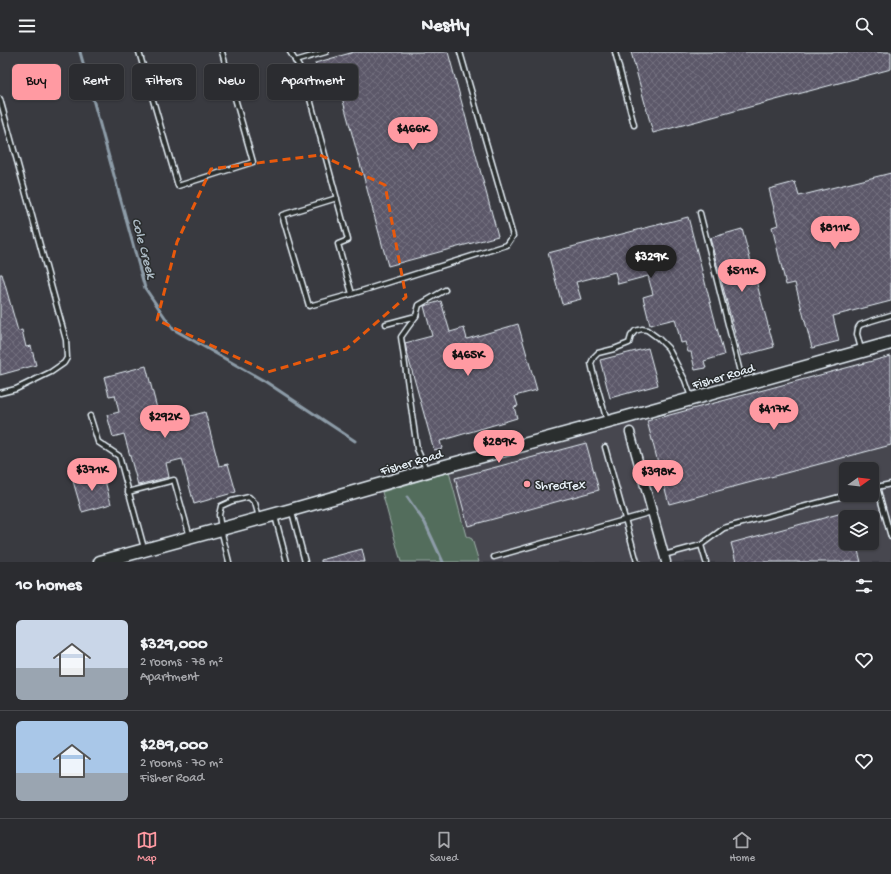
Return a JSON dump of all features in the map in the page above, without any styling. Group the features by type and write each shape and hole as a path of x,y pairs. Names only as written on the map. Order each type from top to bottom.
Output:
{"street":[{"name":"Fisher Road","path":"100,562 891,343"},
{"path":"630,432 665,558"}],"lane":[{"path":"139,52 178,186 253,162 222,52"},
{"path":"290,52 303,73 348,240 338,244 352,294"},
{"path":"296,60 326,52"},
{"path":"337,198 282,216 308,306 352,294 507,245 513,236 460,52"},
{"path":"615,52 634,124"},
{"path":"0,99 66,340 67,353 67,358 64,363 51,372 16,389 0,393"},
{"path":"700,213 744,384"},
{"path":"426,471 417,449 401,337 416,316 419,306 445,290"},
{"path":"861,352 857,334 860,325 891,315"},
{"path":"386,324 416,316"},
{"path":"608,422 591,363 598,353 629,343 631,336 635,331 642,329 647,330 668,348 685,380 692,399"},
{"path":"90,416 98,442 119,456 145,550"},
{"path":"605,447 637,562"},
{"path":"128,492 174,480 191,537"},
{"path":"879,487 891,484"},
{"path":"229,562 221,529 219,514 221,506 232,501 248,497 255,503 260,518"},
{"path":"665,558 701,545 724,528 839,497"},
{"path":"879,502 891,537"},
{"path":"291,510 305,562"},
{"path":"494,557 652,512"},
{"path":"275,514 287,562"},
{"path":"701,545 706,562"}],"highlighted area":[{"path":"320,155 385,185 406,297 346,349 268,372 157,320 177,242 211,169"}],"shaded area":[{"path":"891,356 891,562 401,562 382,492 449,472"}],"green space":[{"path":"449,472 466,536 472,539 479,562 401,562 382,492"}],"building":[{"path":"354,52 448,52 498,236 388,266 343,100 358,100 358,64 315,63"},
{"path":"631,52 891,52 891,69 653,133"},
{"path":"891,173 891,301 833,316 839,341 812,348 795,283 786,285 772,227 778,225 769,189 795,182 799,196"},
{"path":"688,217 724,355 704,361 706,368 695,370 691,352 688,352 685,342 681,343 675,319 650,325 643,297 653,294 648,276 618,284 615,272 576,282 581,299 562,304 548,253"},
{"path":"742,229 774,347 741,356 710,238"},
{"path":"0,274 2,274 18,331 22,330 26,347 31,346 36,365 0,375"},
{"path":"441,301 450,332 464,328 467,339 518,324 537,390 515,396 518,406 514,407 517,418 440,441 442,448 434,450 405,343 432,336 424,306"},
{"path":"648,348 658,385 610,398 600,360"},
{"path":"891,356 891,445 669,504 647,421"},
{"path":"146,366 161,424 205,412 219,466 228,464 236,492 194,504 182,459 166,463 169,477 138,485 124,434 113,437 107,415 119,412 115,395 109,396 104,377"},
{"name":"ShredTex","path":"586,443 599,490 468,526 455,478"},
{"path":"103,473 111,504 82,512 73,481"},
{"path":"839,514 839,550 858,550 861,562 736,562 731,543"},
{"path":"362,549 365,562 321,562 321,560"}],"waterway":[{"name":"Cole Creek","path":"80,52 145,288 173,329 266,382 355,441"},
{"name":"Cole Creek","path":"407,497 425,523 443,562"}],"place":[{"name":"ShredTex","path":"527,484"}]}
